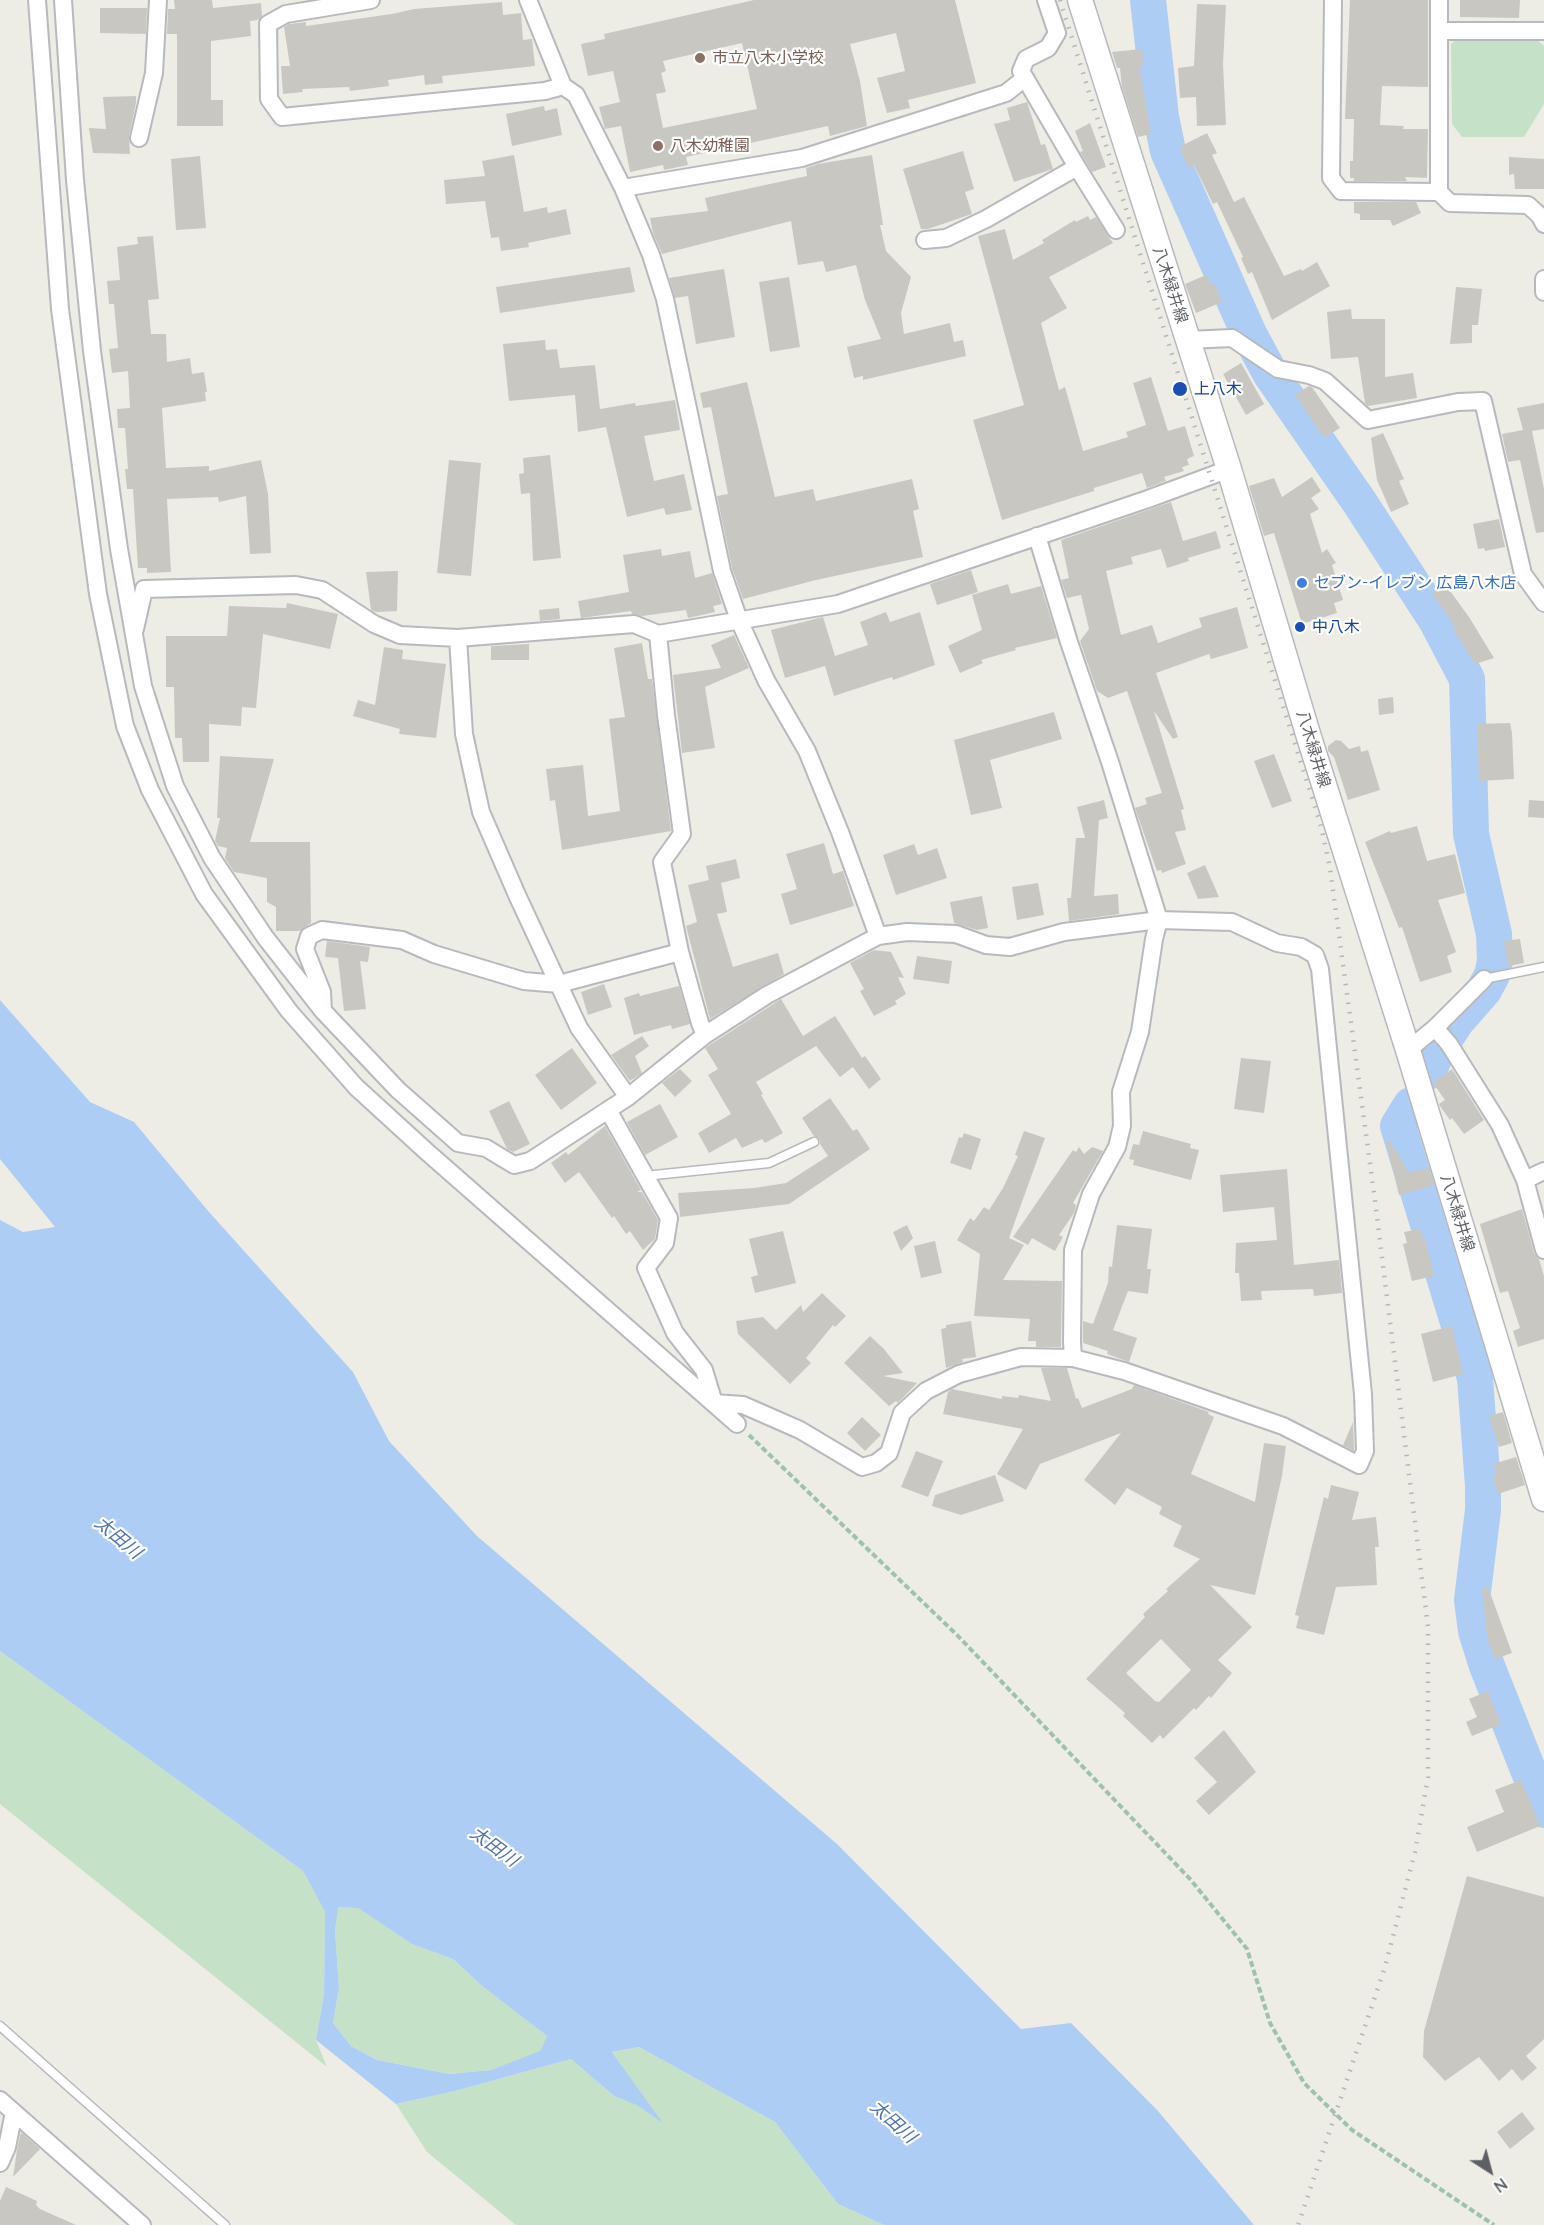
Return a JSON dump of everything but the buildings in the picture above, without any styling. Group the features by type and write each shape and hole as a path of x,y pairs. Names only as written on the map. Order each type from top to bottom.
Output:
{"main road":[{"name":"八木緑井線","path":"1080,0 1229,469 1308,734 1408,1050 1544,1499"}],"street":[{"path":"37,0 60,309 98,594 125,726 150,790 204,894 289,1011 364,1095 737,1424"},
{"path":"63,0 75,180 92,351 119,549 143,686 175,786 212,858 265,937 323,1011 398,1090 458,1143 486,1148 514,1165 530,1161 628,1097 705,1035 767,995 878,936 907,932 956,934 986,945 1010,947 1064,932 1159,920 1232,922 1277,943 1301,947 1315,955 1320,969 1363,1394 1365,1451 1359,1465 1283,1426 1124,1371 1073,1358 1021,1357 959,1374 926,1391 902,1413 889,1453 876,1463 862,1467 800,1430 743,1405 714,1403"},
{"path":"139,138 154,73 158,0"},
{"path":"371,0 286,14 268,24 269,99 282,117 545,91 563,86"},
{"path":"528,0 563,86 576,95 623,188 651,255 665,298 722,571 739,620 766,680 807,751 878,936"},
{"path":"1046,0 1057,33 1048,48 1026,59 1022,71 1116,230"},
{"path":"1333,0 1331,178 1341,191 1439,192 1450,203 1528,205 1540,216 1544,224"},
{"path":"1439,192 1440,0"},
{"path":"1439,31 1544,31"},
{"path":"623,188 802,158 1006,93 1025,78"},
{"path":"924,240 946,238 986,219 1077,167"},
{"path":"1544,279 1544,292"},
{"path":"1187,340 1232,338 1278,369 1309,375 1325,381 1368,420 1458,402 1483,401 1523,574 1544,603"},
{"path":"125,726 137,703 130,652 144,589 296,585 322,590 374,624 400,635 458,638 634,624 658,634 838,604 1148,499 1229,469"},
{"path":"1037,536 1159,920 1140,1032 1121,1092 1120,1137 1117,1147 1091,1194 1073,1250 1073,1358"},
{"path":"658,634 681,834 662,862 680,952 705,1035"},
{"path":"458,638 464,734 481,812 516,896 579,1028 628,1097"},
{"path":"323,1011 322,992 305,949 309,936 322,930 402,940 434,954 525,981 559,984 680,952"},
{"path":"1408,1050 1441,1035 1492,978"},
{"path":"1441,1035 1500,1125 1525,1180 1544,1250"},
{"path":"608,1110 669,1218 665,1243 646,1268 675,1333 704,1370 714,1403"},
{"path":"1525,1180 1544,1171"},
{"path":"0,2100 142,2225"},
{"path":"0,2163 7,2147 14,2112"}],"lane":[{"path":"1492,978 1544,967"},
{"path":"645,1176 769,1163 814,1142"},
{"path":"0,2026 225,2225"}],"path":[{"path":"737,1424 957,1635 1190,1879 1247,1948 1270,2023 1304,2083 1352,2130 1494,2225"}],"green space":[{"path":"1460,36 1535,38 1544,46 1544,104 1524,137 1462,137 1452,124 1451,44"},
{"path":"0,1651 303,1871 325,1912 324,1994 316,2040 327,2067 0,1804"},
{"path":"337,1907 358,1908 412,1944 453,1959 482,1986 547,2036 540,2052 491,2070 449,2074 377,2060 351,2046 333,2023 339,1988 335,1931"},
{"path":"639,2047 775,2122 838,2204 884,2225 516,2225 427,2152 396,2104 455,2091 571,2059 614,2096 637,2104 662,2122 612,2052"}],"water":[{"name":"太田川","path":"0,1000 90,1102 134,1122 209,1212 353,1372 389,1441 477,1536 837,1844 1021,2029 1071,2023 1158,2111 1254,2225 884,2225 838,2204 775,2122 639,2047 612,2052 663,2123 637,2105 614,2096 571,2059 455,2091 396,2104 316,2040 324,1994 325,1912 303,1871 0,1651 0,1220 23,1232 55,1227 0,1159","holes":["338,1907 358,1908 412,1944 453,1959 482,1986 547,2036 540,2051 491,2070 449,2074 377,2060 351,2046 333,2023 339,1988 335,1931"]}],"waterway":[{"path":"1148,0 1161,117 1168,151 1249,334 1270,373 1360,503 1436,620 1467,679 1471,834 1494,934 1495,961 1492,975 1484,990 1456,1022 1438,1050 1428,1072"},
{"path":"1411,1105 1398,1126 1475,1378 1483,1486 1483,1510 1472,1600 1476,1631 1487,1666 1544,1810"}],"railway":[{"path":"1060,0 1321,826 1330,868 1374,1193 1428,1627 1428,1777 1415,1852 1385,1967 1298,2225"}],"place":[{"name":"市立八木小学校","path":"700,58"},
{"name":"八木幼稚園","path":"658,146"},
{"name":"上八木","path":"1180,389"},
{"name":"セブン-イレブン 広島八木店","path":"1302,583"},
{"name":"中八木","path":"1300,627"}]}
